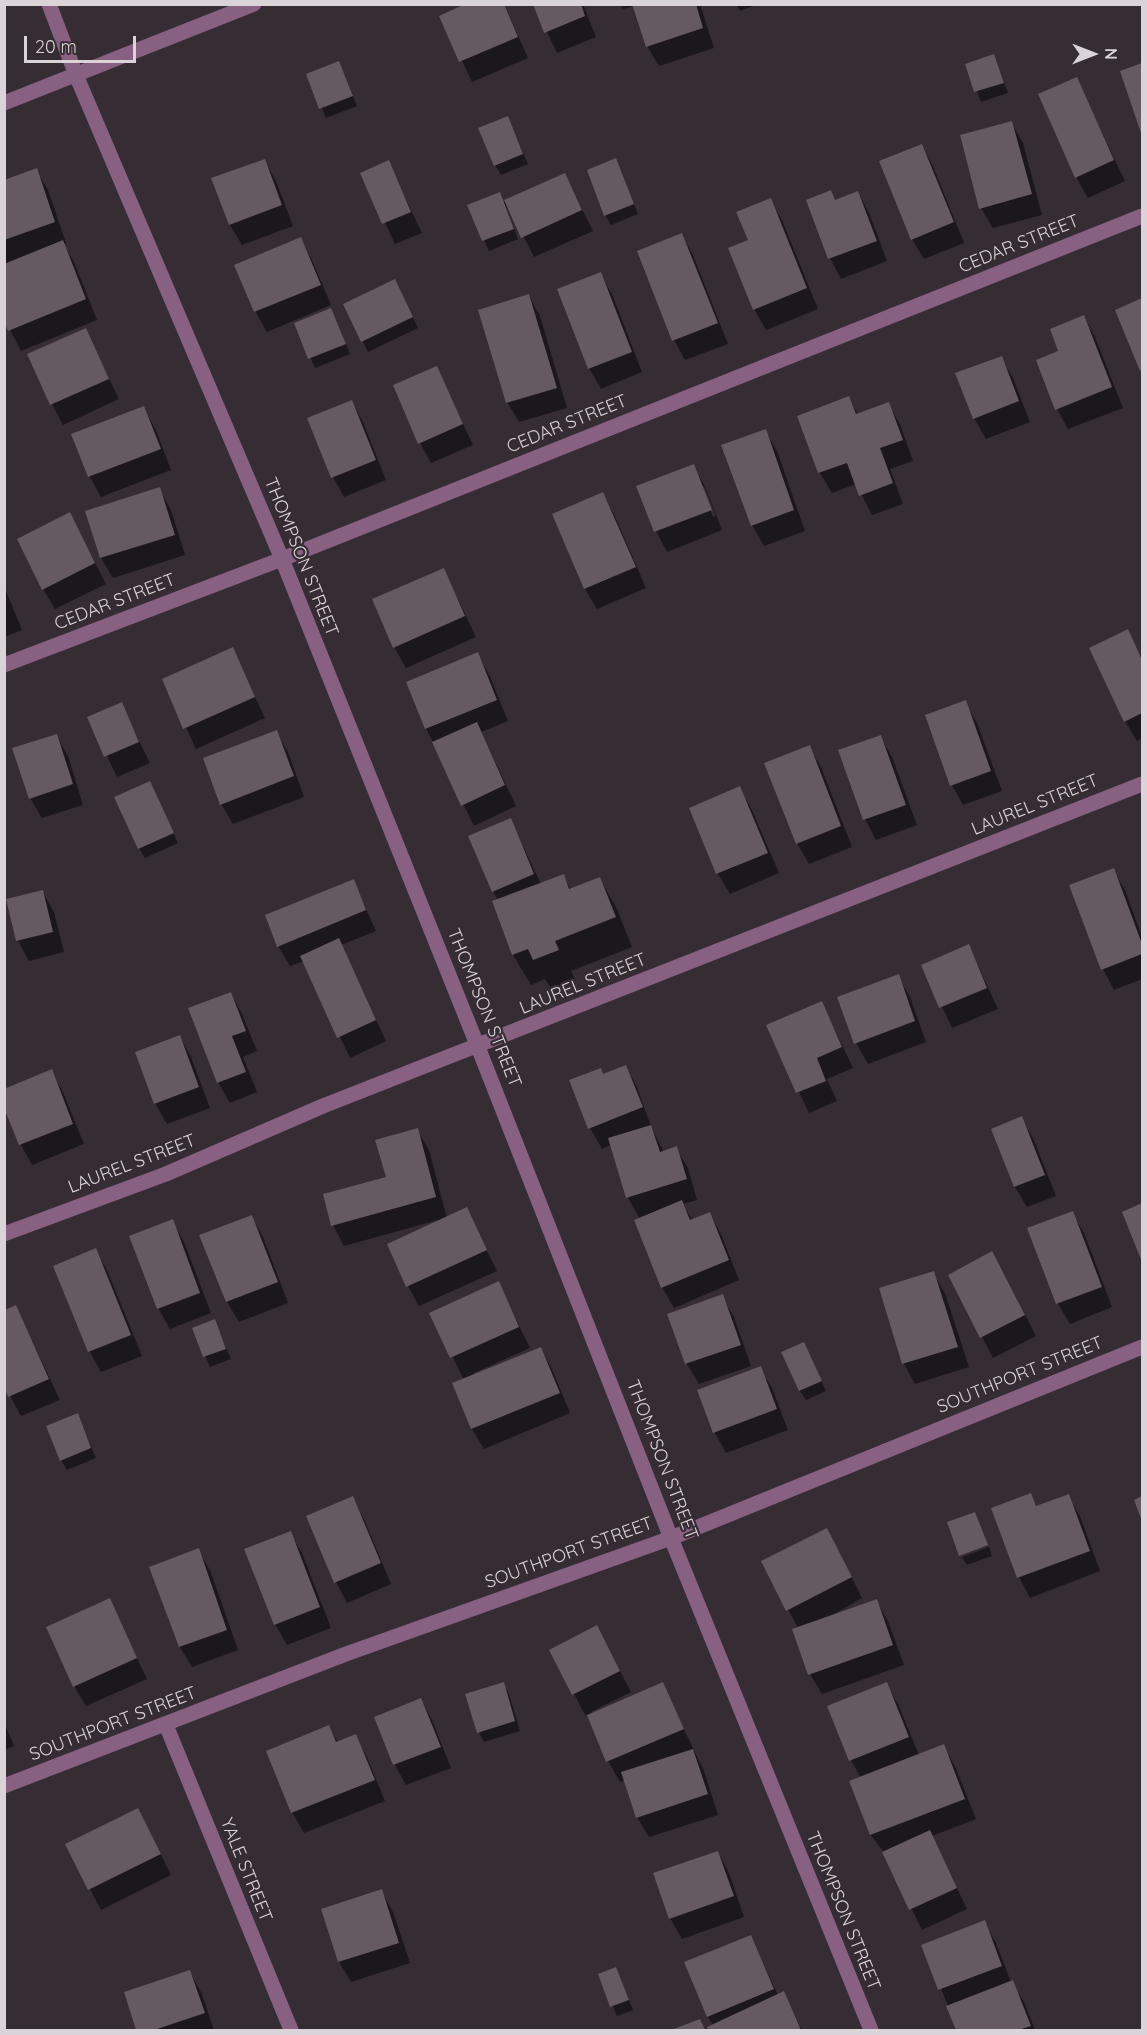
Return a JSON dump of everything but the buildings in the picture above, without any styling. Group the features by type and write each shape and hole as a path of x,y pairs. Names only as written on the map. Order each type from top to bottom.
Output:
{"street":[{"name":"THOMPSON STREET","path":"49,4 76,75 282,559 478,1047 671,1538 871,2031"},
{"path":"4,103 254,4"},
{"name":"CEDAR STREET","path":"4,665 282,559 1143,216"},
{"name":"LAUREL STREET","path":"4,1234 166,1174 322,1106 478,1047 1143,784"},
{"name":"SOUTHPORT STREET","path":"4,1786 346,1654 671,1538 1143,1347"},
{"name":"YALE STREET","path":"166,1725 291,2031"}]}
